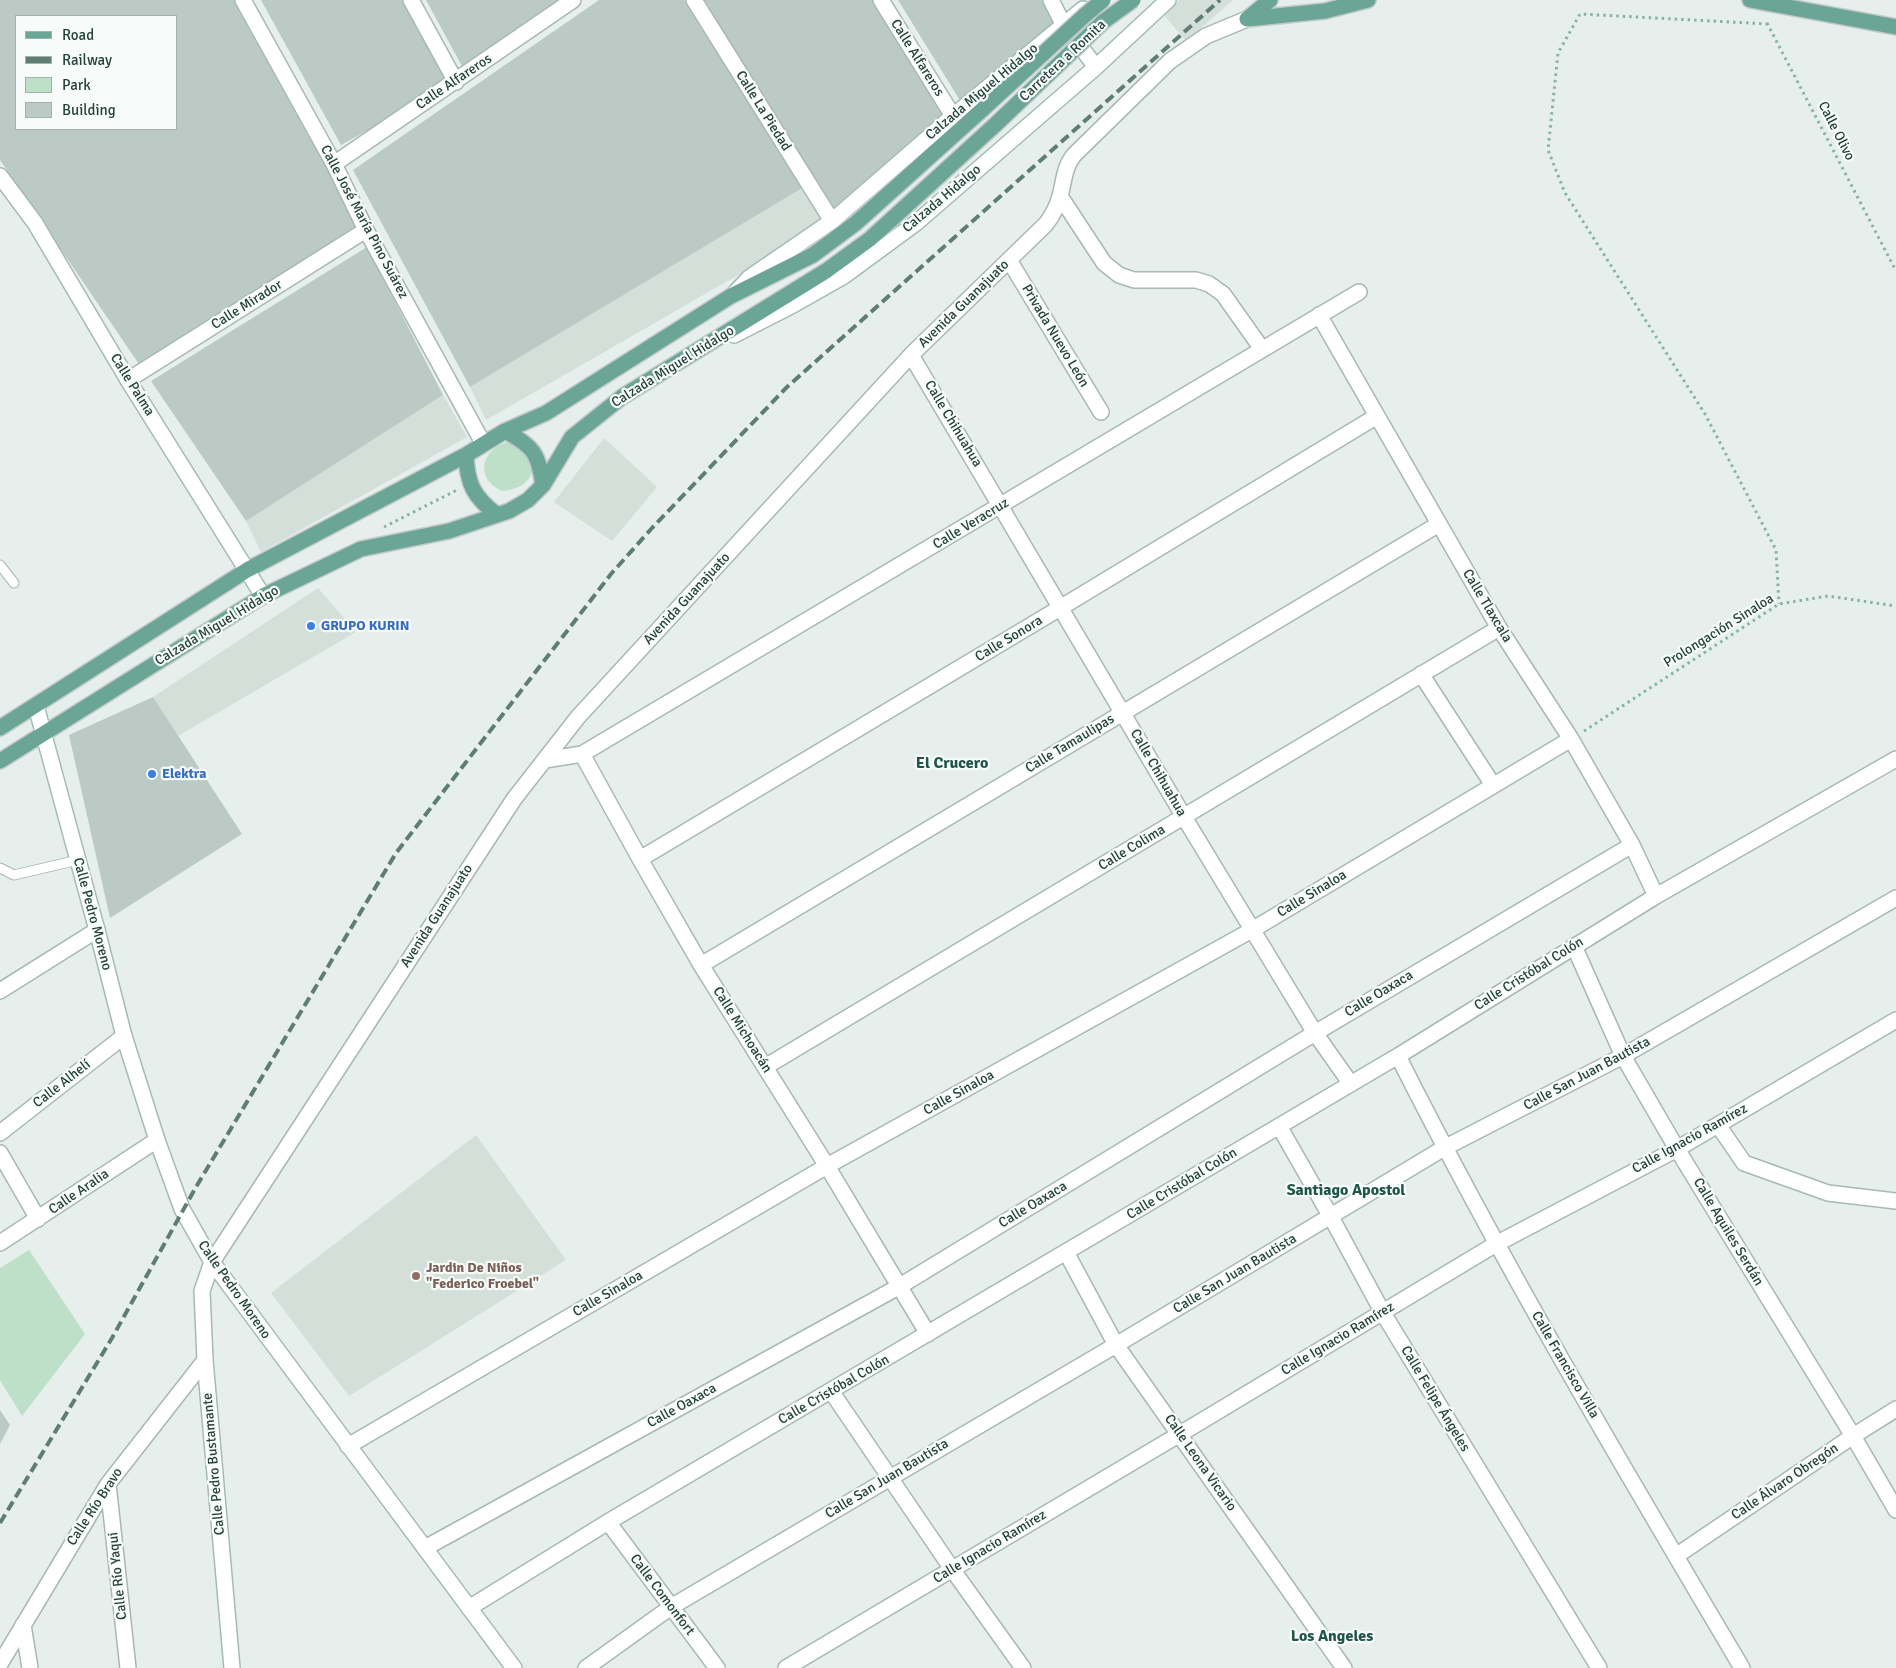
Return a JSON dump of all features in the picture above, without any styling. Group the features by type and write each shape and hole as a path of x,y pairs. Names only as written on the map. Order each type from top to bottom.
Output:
{"main road":[{"name":"Carretera a Romita","path":"984,108 1103,0"},
{"name":"Carretera a Romita","path":"996,124 1104,21 1133,0"},
{"path":"1247,19 1270,0"},
{"path":"1247,19 1325,11 1368,0"},
{"path":"1753,1 1896,27"},
{"name":"Calzada Miguel Hidalgo","path":"0,728 247,570 466,455 505,431 546,413 731,296 821,249 856,223 984,108"},
{"name":"Calzada Miguel Hidalgo","path":"0,761 263,596 361,550 449,531 509,511 528,500 543,486 572,437 622,397 826,271 870,239 996,124"},
{"path":"505,431 521,440 534,451 541,468 543,486"},
{"path":"466,455 466,473 472,489 482,504 496,514"}],"street":[{"name":"Calle José María Pino Suárez","path":"244,0 334,164 366,230 483,443"},
{"path":"411,0 456,82"},
{"name":"Calle Alfareros","path":"334,164 574,0"},
{"name":"Calle La Piedad","path":"694,0 832,221"},
{"name":"Calle Alfareros","path":"881,0 953,116"},
{"path":"1051,0 1064,24 1096,67"},
{"name":"Calzada Miguel Hidalgo","path":"731,296 749,278 832,221 953,116 1093,0"},
{"name":"Calzada Hidalgo","path":"688,357 793,305 844,276 916,223 1096,67 1163,2"},
{"name":"Avenida Guanajuato","path":"212,1262 514,799 578,717 911,355 1046,224 1053,215 1060,196 1068,162 1170,61 1206,36 1247,19"},
{"name":"Calle Palma","path":"0,176 35,223 128,380 263,596"},
{"path":"1060,196 1104,264 1119,275 1134,280 1196,280 1210,284 1223,294 1262,349"},
{"name":"Calle Mirador","path":"128,380 366,230"},
{"name":"Privada Nuevo León","path":"1009,260 1101,412"},
{"name":"Calle Veracruz","path":"582,754 1359,292"},
{"name":"Calle Tlaxcala","path":"1319,315 1499,628 1571,739 1632,845 1656,896"},
{"name":"Calle Chihuahua","path":"911,355 1252,930 1315,1033 1351,1084"},
{"name":"Calle Sonora","path":"640,860 1377,416"},
{"name":"Calle Tamaulipas","path":"701,965 1439,524"},
{"name":"Calle Colima","path":"765,1067 1499,628"},
{"path":"1422,674 1494,785"},
{"name":"Calle Pedro Moreno","path":"36,706 124,1036 157,1140 182,1210 212,1262 514,1668"},
{"name":"Calle Sinaloa","path":"348,1446 827,1166 1252,930 1571,739"},
{"path":"545,760 582,754"},
{"name":"Calle Michoacán","path":"582,754 640,860 701,965 827,1166 928,1334"},
{"name":"Calle Cristóbal Colón","path":"469,1608 608,1522 1398,1056 1656,896 1896,760"},
{"name":"Calle Oaxaca","path":"425,1548 900,1286 1315,1033 1632,845"},
{"name":"Calle San Juan Bautista","path":"586,1668 672,1607 1116,1345 1444,1148 1623,1056 1896,898"},
{"path":"0,991 97,930"},
{"name":"Calle Aquiles Serdán","path":"1574,946 1623,1056 1677,1149 1853,1436 1896,1510"},
{"name":"Calle Ignacio Ramírez","path":"786,1668 1496,1244 1677,1149 1896,1020"},
{"name":"Calle Alhelí","path":"0,1132 124,1036"},
{"name":"Calle Francisco Villa","path":"1398,1056 1444,1148 1496,1244 1742,1668"},
{"path":"1718,1125 1744,1163 1828,1193 1896,1201"},
{"name":"Calle Felipe Ángeles","path":"1279,1126 1331,1216 1382,1313 1599,1668"},
{"name":"Calle Aralia","path":"0,1243 157,1140"},
{"path":"0,1154 38,1219"},
{"name":"Calle Leona Vicario","path":"1066,1252 1116,1345 1344,1668"},
{"name":"Calle Pedro Bustamante","path":"212,1262 202,1291 205,1360 232,1668"},
{"name":"Calle Río Bravo","path":"0,1664 108,1484 205,1360"},
{"path":"831,1391 1022,1668"},
{"name":"Calle Álvaro Obregón","path":"1676,1556 1896,1409"},
{"name":"Calle Río Yaqui","path":"108,1484 128,1668"},
{"name":"Calle Comonfort","path":"608,1522 717,1668"},
{"path":"22,1625 30,1668"}],"lane":[{"path":"0,565 14,583"},
{"path":"0,868 14,875 78,860"}],"path":[{"name":"Calle Olivo","path":"1753,1 1768,24 1896,271"},
{"path":"1768,24 1580,14 1558,54 1548,150 1565,193 1705,414 1776,550 1779,604"},
{"name":"Prolongación Sinaloa","path":"1571,739 1779,604 1828,596 1896,606"}],"shaded area":[{"path":"1179,0 1233,0 1186,41 1165,16"},
{"path":"809,184 832,221 486,420 470,387"},
{"path":"443,395 467,437 261,552 246,521"},
{"path":"604,438 657,487 612,541 554,502"},
{"path":"318,588 356,632 178,736 153,697"},
{"name":"Jardin De Niños \"Federico Froebel\"","path":"476,1135 566,1260 349,1396 271,1293"}],"green space":[{"path":"509,442 524,448 532,469 528,479 520,486 502,491 493,486 487,479 484,464 492,450"},
{"path":"29,1250 85,1334 22,1416 0,1380 0,1268"}],"building":[{"path":"0,0 243,0 366,230 143,370 0,160"},
{"path":"261,0 407,0 456,82 341,145"},
{"path":"426,0 560,0 463,68"},
{"path":"599,0 684,0 801,172 694,0 881,0 953,116 832,221 809,184 470,387 353,170"},
{"path":"898,0 1051,0 1063,24 964,107"},
{"path":"367,247 443,395 246,521 151,381"},
{"path":"153,697 242,834 110,918 69,735"},
{"path":"0,1410 10,1425 0,1444"}],"railway":[{"path":"0,1523 112,1338 196,1187 396,853 611,574 652,528 786,388 1220,0"}],"place":[{"name":"GRUPO KURIN","path":"311,626"},
{"name":"Elektra","path":"152,774"},
{"name":"Jardin De Niños \"Federico Froebel\"","path":"416,1276"}],"district":[{"name":"El Crucero","path":"952,764"},
{"name":"Santiago Apostol","path":"1346,1191"},
{"name":"Los Angeles","path":"1332,1637"}]}
